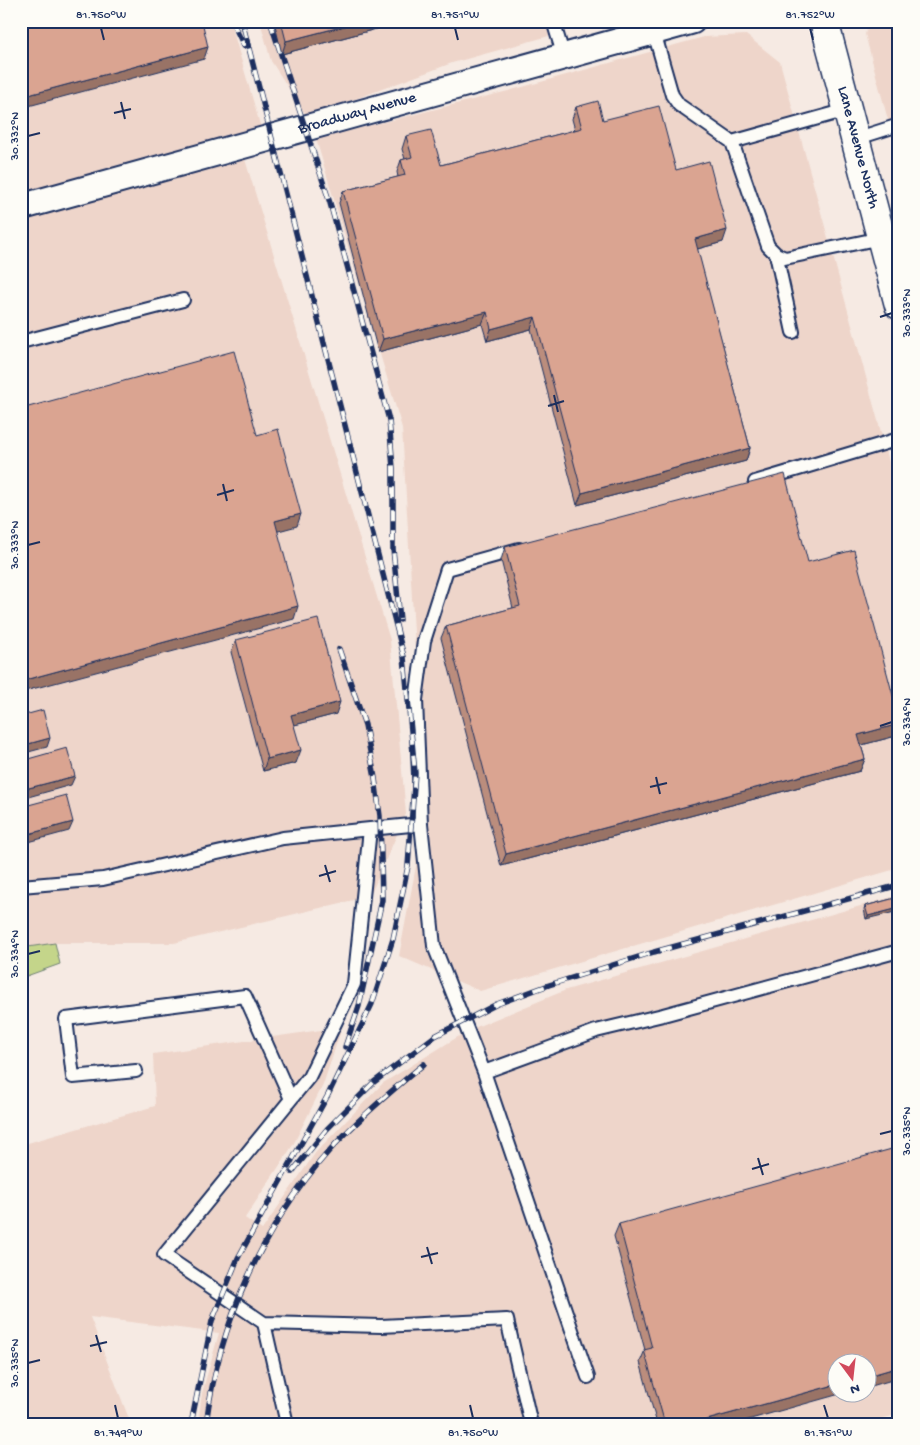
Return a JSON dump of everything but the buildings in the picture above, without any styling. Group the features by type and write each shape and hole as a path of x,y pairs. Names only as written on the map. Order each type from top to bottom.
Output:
{"main road":[{"name":"Lane Avenue North","path":"824,21 899,305"}],"street":[{"name":"Broadway Avenue","path":"21,207 692,21"}],"lane":[{"path":"553,21 564,57"},
{"path":"654,32 672,95 678,106 732,142 768,246 776,254 786,258 881,238"},
{"path":"732,142 847,110"},
{"path":"855,139 899,125"},
{"path":"776,254 793,332"},
{"path":"21,342 183,300"},
{"path":"745,485 899,439"},
{"path":"534,545 447,569 424,641 416,700 421,824 434,946 484,1072 588,1377"},
{"path":"21,886 103,880 284,838 421,824"},
{"path":"370,829 354,984 309,1077 164,1255 264,1323 381,1326 507,1320 531,1424"},
{"path":"484,1072 596,1031 663,1015 899,951"},
{"path":"136,1071 73,1078 66,1020 246,996 291,1099"},
{"path":"264,1323 288,1424"}],"shaded area":[{"path":"21,21 230,21 261,128 21,194"},
{"path":"260,21 603,21 452,63 331,108 306,115 271,61"},
{"path":"870,21 899,21 899,161 865,34"},
{"path":"746,35 780,62 899,498 899,868 480,991 399,956 416,866 422,768 402,428 316,139 508,91 704,37"},
{"path":"244,156 390,640 406,814 370,896 174,943 55,943 21,948 21,219"},
{"path":"899,895 899,1414 864,1424 198,1424 202,1393 219,1333 90,1317 131,1424 21,1424 21,1145 155,1106 153,1054 342,1027 323,1085 293,1145 245,1218 262,1230 316,1152 383,1083 469,1030 566,990"}],"green space":[{"path":"55,943 60,964 21,978 21,948"}],"railway":[{"path":"232,21 244,46"},
{"path":"191,1424 212,1321 238,1258 328,1095 372,1004 393,939 408,866 415,773 404,657 242,21"},
{"path":"270,21 330,203 389,420 393,468 393,549 400,620"},
{"path":"339,649 365,725 375,778 380,816 382,900 359,1006 345,1047"},
{"path":"292,1172 327,1129 374,1082 435,1036 497,1004 549,985 654,952 899,885"},
{"path":"206,1424 221,1350 233,1314 247,1278 283,1212 305,1180 340,1139 424,1064"}]}
